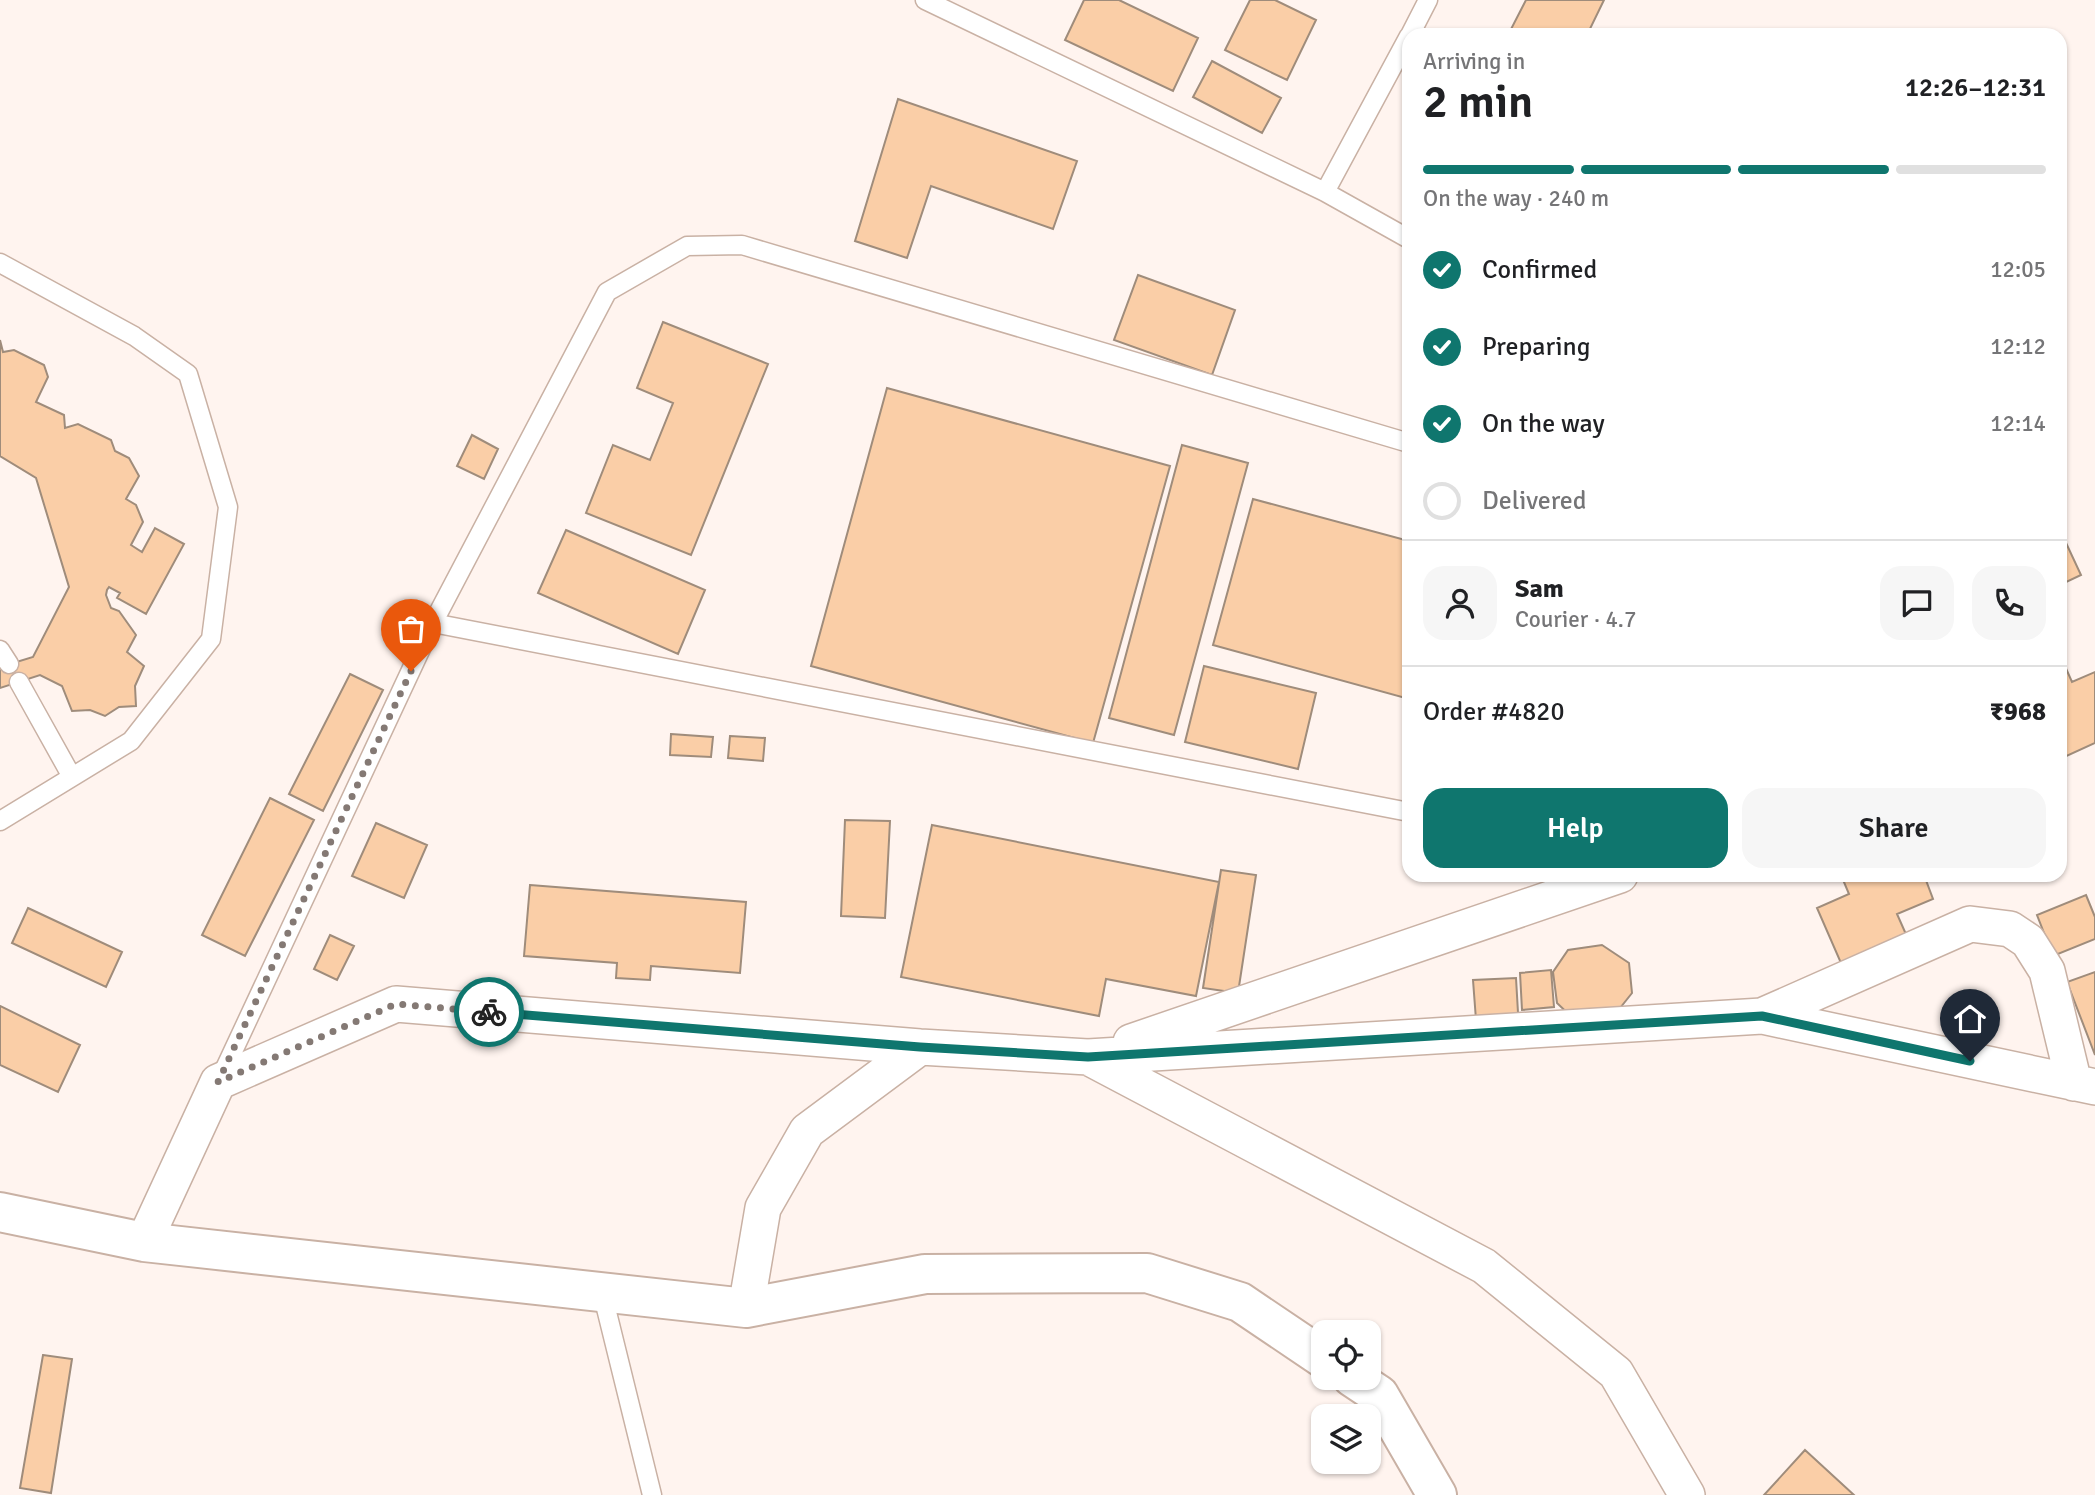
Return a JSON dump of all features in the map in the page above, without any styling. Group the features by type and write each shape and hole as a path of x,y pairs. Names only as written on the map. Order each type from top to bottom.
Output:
{"street":[{"path":"1088,1057 1600,882"},
{"path":"1762,1016 1970,924 2010,929 2028,941 2047,971 2085,1085"},
{"path":"144,1242 218,1082 396,1004 920,1047 1088,1057 1762,1016 2085,1085"},
{"path":"746,1308 763,1208 807,1131 920,1047"},
{"path":"1088,1057 1484,1266 1616,1373 1687,1495"},
{"path":"0,1212 144,1242 746,1308 925,1273 1147,1273 1240,1303 1311,1350"},
{"path":"1372,1390 1379,1395 1437,1495"}],"lane":[{"path":"925,0 1325,192 1402,235"},
{"path":"1413,28 1428,0"},
{"path":"1325,192 1402,49"},
{"path":"218,1082 433,623 607,292 688,246 742,245 1402,441"},
{"path":"0,263 134,335 188,374 228,507 211,639 131,741 0,821"},
{"path":"433,623 1402,811"},
{"path":"19,681 72,777"},
{"path":"602,1292 653,1495"}],"building":[{"path":"1084,0 1119,0 1198,38 1173,91 1065,40"},
{"path":"1250,0 1275,0 1316,20 1287,80 1225,50"},
{"path":"1526,0 1604,0 1590,28 1512,28"},
{"path":"1212,61 1281,98 1262,133 1193,97"},
{"path":"898,99 1077,161 1053,229 931,186 907,258 855,241"},
{"path":"1138,275 1235,310 1212,375 1114,340"},
{"path":"663,322 768,364 691,555 586,513 613,445 650,460 673,403 637,388"},
{"path":"0,340 3,352 14,350 44,365 48,377 36,402 64,415 65,428 78,424 111,440 115,451 129,458 139,476 126,499 136,505 143,522 131,545 142,552 155,528 184,544 146,614 117,598 120,593 109,587 107,590 111,608 119,611 136,635 127,652 144,666 135,686 136,706 119,707 105,716 90,710 72,711 62,686 40,675 0,688 0,667 33,657 69,587 36,478 0,456"},
{"path":"887,388 1170,466 1093,743 811,666"},
{"path":"472,435 498,449 484,479 457,466"},
{"path":"1182,445 1248,463 1174,735 1109,718"},
{"path":"1253,499 1402,539 1402,697 1213,645"},
{"path":"566,530 705,590 678,654 538,593"},
{"path":"2067,545 2081,575 2067,582"},
{"path":"1204,666 1316,693 1298,769 1185,742"},
{"path":"2067,671 2072,682 2095,672 2095,743 2067,756"},
{"path":"350,674 383,690 323,811 289,794"},
{"path":"671,734 713,737 711,757 670,755"},
{"path":"730,736 765,738 763,761 728,758"},
{"path":"270,798 314,820 245,956 202,935"},
{"path":"845,820 890,821 885,918 841,916"},
{"path":"376,823 427,845 404,898 352,876"},
{"path":"932,825 1219,882 1196,996 1106,979 1099,1016 901,977"},
{"path":"1221,870 1256,875 1238,993 1203,988"},
{"path":"1844,882 1927,882 1933,899 1897,914 1909,941 1844,970 1817,908 1849,894"},
{"path":"530,885 746,902 740,973 651,966 650,980 616,978 617,963 524,956"},
{"path":"2086,895 2095,917 2095,939 2053,956 2037,915"},
{"path":"28,908 122,952 106,987 12,943"},
{"path":"330,935 354,946 337,980 314,969"},
{"path":"1602,945 1629,963 1632,993 1612,1018 1578,1023 1557,1003 1553,972 1568,950"},
{"path":"1551,970 1554,1007 1522,1010 1520,973"},
{"path":"2095,972 2095,1055 2067,982"},
{"path":"1516,978 1519,1030 1477,1033 1473,980"},
{"path":"0,1006 80,1045 58,1092 0,1065"},
{"path":"43,1355 72,1359 51,1493 20,1488"},
{"path":"1805,1450 1854,1495 1764,1495"}],"way so far":[{"path":"411,671 218,1082 396,1004 489,1012"}],"route":[{"path":"489,1012 920,1047 1088,1057 1762,1016 1970,1061"}]}
